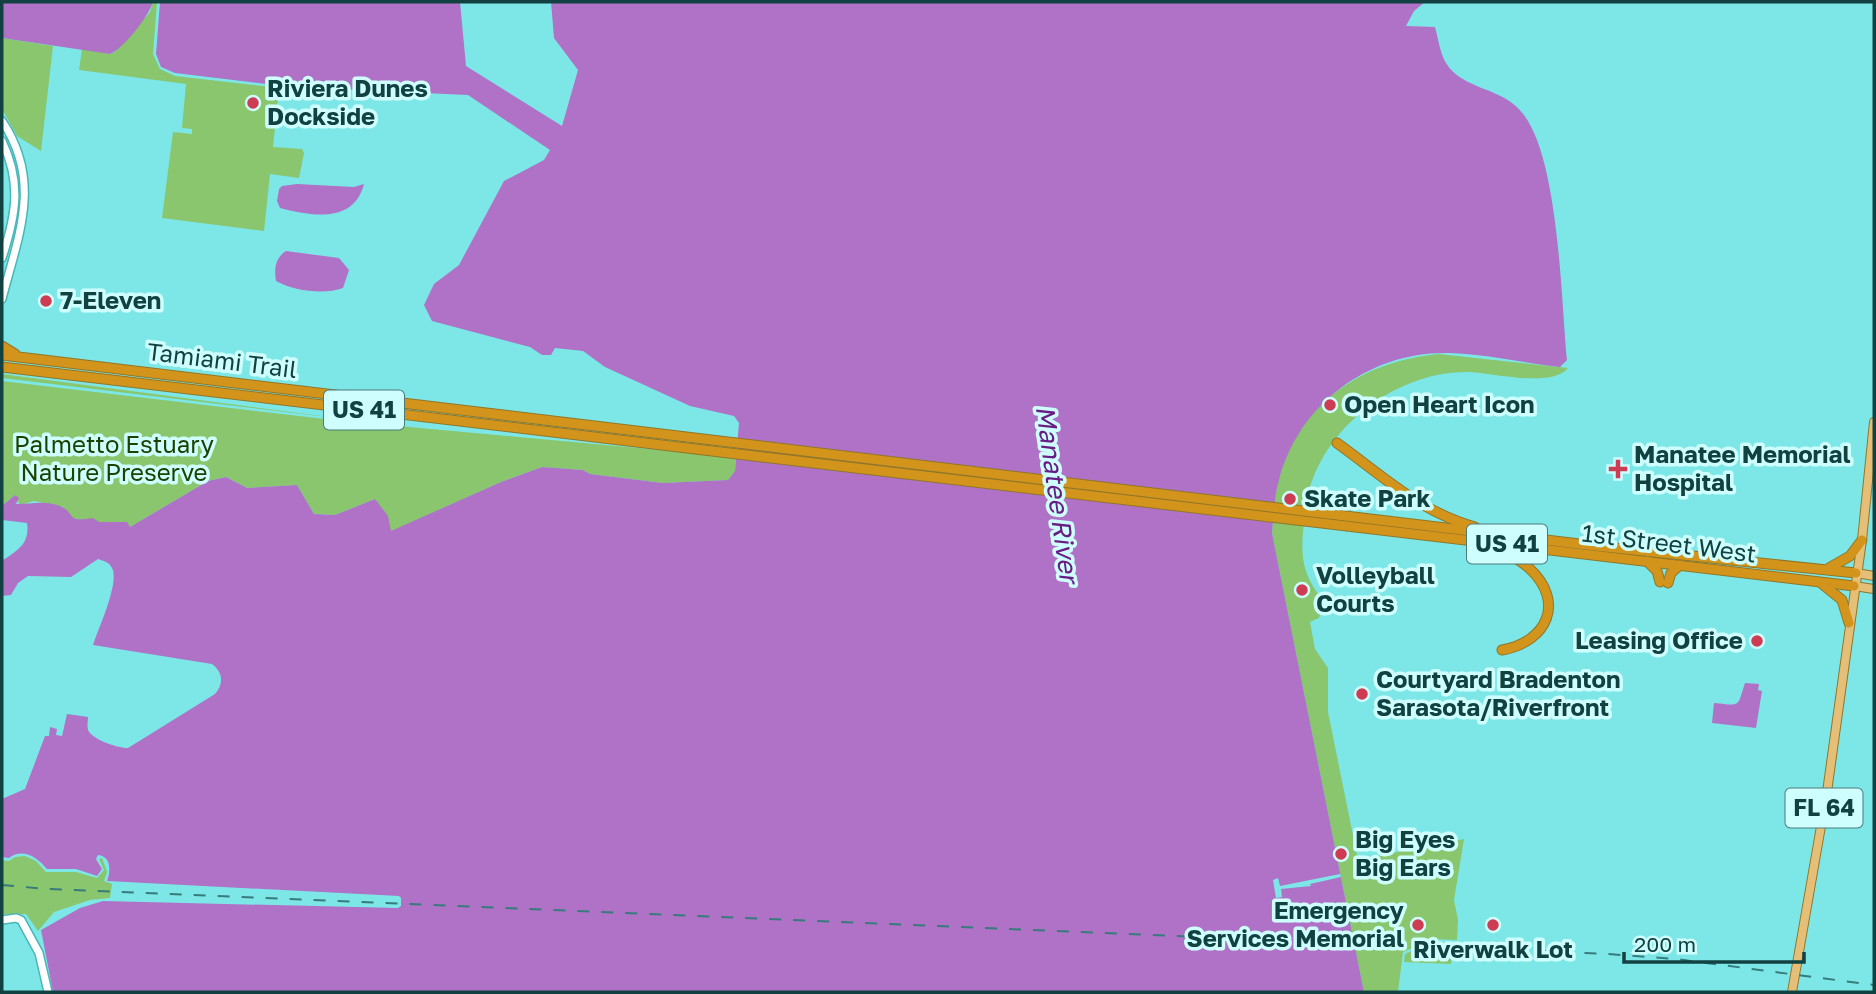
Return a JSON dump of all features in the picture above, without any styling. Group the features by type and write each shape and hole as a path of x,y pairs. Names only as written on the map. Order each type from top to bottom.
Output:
{"highway":[{"path":"2,346 20,356"},
{"name":"Tamiami Trail","path":"2,355 728,447"},
{"name":"Tamiami Trail","path":"2,367 728,447"},
{"path":"1337,443 1433,512 1450,520 1504,535"},
{"name":"US 41","path":"728,447 1334,519 1856,573"},
{"name":"1st Street West","path":"1334,519 1475,540 1854,586"},
{"path":"1475,540 1522,562 1539,579 1547,594 1549,613 1537,635 1517,647 1502,650"},
{"path":"1824,569 1844,561 1862,540"},
{"path":"1646,560 1657,570 1664,582 1680,565"},
{"path":"1820,582 1842,600 1849,623"}],"main road":[{"name":"FL 64","path":"1792,992 1827,792 1862,540 1874,422"},
{"name":"US 41","path":"1856,573 1874,576"},
{"name":"1st Street West","path":"1854,586 1874,589"}],"street":[{"path":"2,121 14,143 22,167 25,198 19,236 2,299"},
{"path":"2,141 14,174 16,200 12,228 2,258"},
{"path":"2,920 21,920 38,953 48,992"}],"green space":[{"path":"153,2 157,2 153,54 160,69 175,76 279,88 273,147 302,149 304,153 299,178 270,174 264,231 162,218 173,132 192,134 192,129 182,128 186,84 79,70 82,49 110,54 115,52 150,12"},
{"path":"2,38 53,46 41,151 17,136 2,109"},
{"path":"1439,354 1568,368 1549,377 1521,378 1470,372 1441,374 1413,382 1386,395 1362,412 1340,433 1323,457 1311,484 1305,512 1303,559 1310,580 1324,601 1319,618 1310,622 1315,649 1328,668 1328,712 1357,855 1362,859 1464,839 1454,900 1458,920 1457,940 1428,939 1427,942 1403,952 1398,992 1364,992 1272,533 1275,499 1289,452 1302,428 1319,407 1338,390 1385,366 1411,358"},
{"path":"2,374 344,419 2,378"},
{"name":"Palmetto Estuary Nature Preserve","path":"2,381 333,420 736,457 735,471 728,480 663,483 590,474 583,470 542,467 501,482 390,532 375,499 335,515 314,514 297,485 247,488 226,477 208,481 130,527 71,518 63,507 34,501 20,505 15,495 2,506"},
{"path":"25,856 36,861 46,872 76,872 97,878 104,870 99,859 102,858 107,872 104,881 112,884 110,898 90,900 54,912 38,931 26,914 2,914 2,860 9,861"},
{"path":"1430,942 1453,942 1451,964 1404,962 1405,954"}],"water":[{"path":"2,2 153,2 135,31 122,46 110,54 2,38"},
{"name":"Manatee River","path":"160,2 460,2 466,66 562,126 578,70 554,38 551,2 1425,2 1414,11 1406,26 1435,27 1444,59 1453,72 1515,106 1524,115 1536,137 1545,165 1556,232 1567,360 1560,367 1449,353 1392,361 1366,372 1321,405 1303,427 1289,452 1279,480 1272,533 1364,992 53,992 41,930 80,908 103,901 398,908 401,906 401,898 107,881 108,861 98,855 96,859 102,869 97,876 76,869 47,869 35,858 25,854 2,857 2,799 25,789 45,736 49,736 50,727 57,729 56,735 62,736 67,714 88,717 88,730 93,736 108,744 128,748 215,694 221,682 220,674 212,664 93,645 113,584 112,568 104,561 98,559 71,577 28,576 18,583 11,595 2,596 2,561 22,546 27,536 27,523 2,520 2,506 15,495 19,498 16,504 54,504 65,509 74,518 93,518 99,522 127,522 130,527 208,481 226,477 247,488 297,485 314,514 335,515 375,499 388,516 391,531 501,482 542,467 583,470 590,474 663,483 728,480 735,471 739,423 734,416 690,406 605,367 583,351 555,348 551,355 542,355 530,347 432,321 424,305 434,284 459,265 504,181 544,160 550,150 468,95 291,87 175,73 161,67 156,54"},
{"path":"297,184 354,187 364,184 359,197 351,206 330,214 318,214 280,208 277,201 279,189"},
{"path":"286,251 339,258 349,270 343,288 309,291 276,281 276,264"},
{"path":"1745,683 1759,684 1758,690 1762,691 1756,728 1712,723 1714,703 1737,703"}],"pier":[{"path":"1340,874 1341,877 1310,884 1311,886 1281,889 1282,897 1276,898 1273,880 1278,878 1280,886"}],"railway":[{"path":"2,885 1607,954 1676,959 1874,985"}],"place":[{"name":"Riviera Dunes Dockside","path":"253,103"},
{"name":"7-Eleven","path":"46,301"},
{"name":"Open Heart Icon","path":"1330,405"},
{"name":"Manatee Memorial Hospital","path":"1618,469"},
{"name":"Skate Park","path":"1290,499"},
{"name":"Volleyball Courts","path":"1302,590"},
{"name":"Leasing Office","path":"1757,641"},
{"name":"Courtyard Bradenton Sarasota/Riverfront","path":"1362,694"},
{"name":"Big Eyes Big Ears","path":"1341,854"},
{"name":"Emergency Services Memorial","path":"1418,925"},
{"name":"Riverwalk Lot","path":"1493,925"}]}
